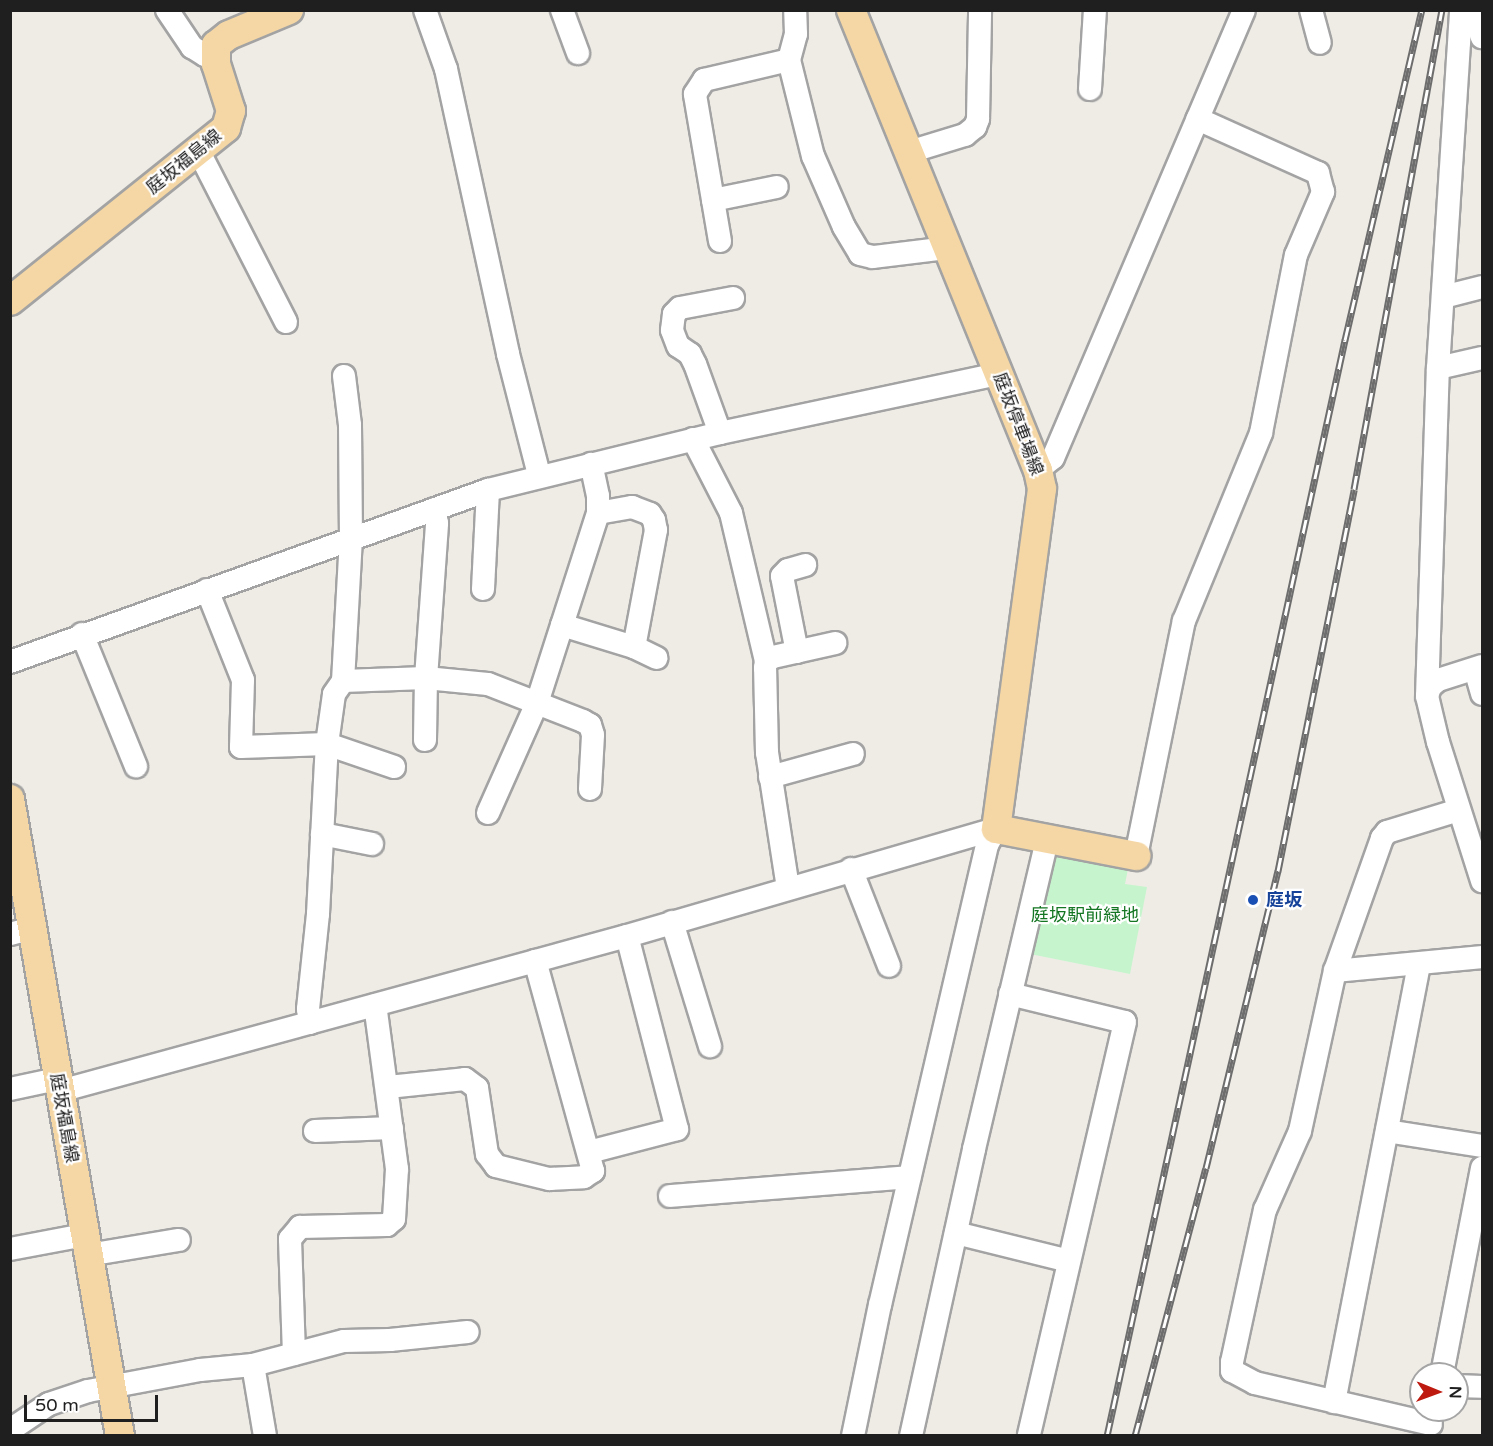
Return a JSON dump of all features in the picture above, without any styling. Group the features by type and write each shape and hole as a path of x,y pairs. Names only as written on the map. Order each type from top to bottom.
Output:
{"main road":[{"path":"214,55 216,45 229,35 289,10"},
{"name":"庭坂停車場線","path":"851,10 1038,470 1042,489 996,829"},
{"name":"庭坂福島線","path":"10,301 199,152 226,128 231,111 214,55"},
{"name":"庭坂福島線","path":"10,800 21,931 58,1085 120,1436"},
{"path":"996,829 1136,856"}],"street":[{"path":"167,10 192,47 205,55 214,55"},
{"path":"425,10 446,69 508,354 539,475"},
{"path":"562,10 578,53"},
{"path":"795,10 796,34 789,60 813,156 844,227 860,254 873,257 947,248"},
{"path":"909,152 965,135 975,127 978,119 980,10"},
{"path":"1090,89 1095,10"},
{"path":"1038,470 1053,458 1244,10"},
{"path":"1311,10 1320,43"},
{"path":"1461,10 1438,368 1427,696 1482,881"},
{"path":"1472,10 1482,37"},
{"path":"720,241 695,94 699,84 704,80 789,60"},
{"path":"1136,856 1184,621 1261,433 1296,255 1323,192 1318,173 1198,119"},
{"path":"199,152 286,322"},
{"path":"713,200 777,187"},
{"path":"1443,297 1482,287"},
{"path":"720,433 695,364 690,354 678,346 672,330 674,314 680,308 734,298"},
{"path":"1438,368 1482,358"},
{"path":"10,662 351,538 488,490 539,475 720,433 998,374"},
{"path":"310,1023 308,1009 318,914 327,744 334,694 343,681 351,538 350,425 344,376"},
{"path":"693,440 731,513 766,661 764,721 770,777 788,888"},
{"path":"488,813 537,703 598,513 598,496 591,464"},
{"path":"483,589 488,490"},
{"path":"598,513 632,507 650,514 654,520 656,530 633,647"},
{"path":"425,740 426,678 437,523 434,509"},
{"path":"797,652 782,576 788,570 805,565"},
{"path":"207,590 243,680 241,747 327,744 394,767"},
{"path":"562,625 633,647 657,658"},
{"path":"82,634 136,766"},
{"path":"766,661 773,657 835,644"},
{"path":"1427,696 1430,687 1438,680 1479,668 1482,693"},
{"path":"343,681 426,678 488,684 590,725 593,735 591,789"},
{"path":"770,777 853,754"},
{"path":"1431,1423 1248,1381 1232,1371 1232,1362 1265,1210 1300,1131 1335,971 1382,838 1387,832 1460,810"},
{"path":"10,1089 58,1085 310,1023 627,936 851,869 996,829"},
{"path":"853,1436 909,1177 987,845 996,829"},
{"path":"321,834 372,844"},
{"path":"911,1436 1010,994 1047,840"},
{"path":"851,869 889,966"},
{"path":"672,922 710,1046"},
{"path":"589,1152 677,1128 627,936"},
{"path":"1335,971 1482,957"},
{"path":"388,1087 465,1079 474,1083 477,1088 487,1154 496,1166 549,1179 584,1177 593,1171 535,961"},
{"path":"1334,1402 1419,964"},
{"path":"1010,994 1125,1022 1029,1436"},
{"path":"294,1354 290,1239 300,1227 387,1225 394,1219 397,1169 388,1087 375,1005"},
{"path":"315,1131 392,1128"},
{"path":"1387,1131 1482,1146"},
{"path":"1444,1362 1482,1168"},
{"path":"670,1196 909,1177"},
{"path":"956,1233 1069,1262"},
{"path":"10,1249 179,1240"},
{"path":"10,1430 59,1399 111,1386 200,1370 253,1365 344,1341 390,1340 468,1332"},
{"path":"253,1365 265,1436"}],"green space":[{"name":"庭坂駅前緑地","path":"1051,845 1130,859 1125,884 1147,887 1130,974 1025,953"}],"railway":[{"path":"1107,1436 1345,340 1422,10"},
{"path":"1135,1436 1206,1168 1278,871 1354,489 1442,10"}],"place":[{"name":"庭坂","path":"1253,900"}]}
